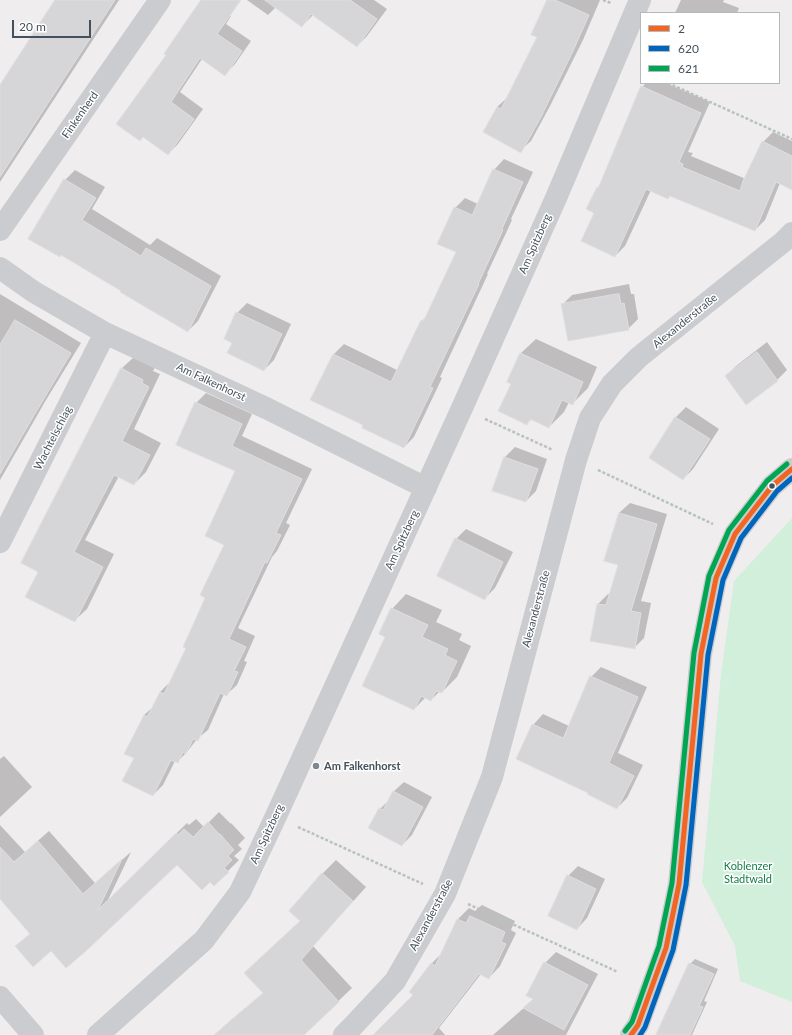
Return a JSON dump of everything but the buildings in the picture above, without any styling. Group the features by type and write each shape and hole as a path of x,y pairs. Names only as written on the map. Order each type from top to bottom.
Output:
{"street":[{"name":"Finkenherd","path":"0,230 160,0"},
{"name":"Am Spitzberg","path":"98,1035 204,940 240,892 426,488 556,198 640,0"},
{"name":"Alexanderstraße","path":"344,1035 395,981 445,894 492,777 576,460 590,418 612,384 639,357 783,242 792,233"},
{"name":"Am Falkenhorst","path":"0,268 34,292 105,333 266,408 426,488"},
{"name":"Wachtelschlag","path":"0,542 105,333"},
{"path":"632,1035 638,1025 666,948 679,884 701,654 716,578 735,534 772,486 792,469"},
{"path":"0,997 33,1035"}],"path":[{"path":"670,84 792,139"},
{"path":"276,816 618,972"}],"green space":[{"name":"Koblenzer Stadtwald","path":"792,518 792,1002 740,981 735,946 702,882 721,674 734,581"}],"transit line":[{"name":"621","path":"625,1031 632,1022 659,946 672,883 694,653 709,576 729,530 767,481 787,464"},
{"name":"2","path":"631,1035 638,1025 666,948 679,884 701,654 716,578 735,534 772,486 792,469"},
{"name":"620","path":"640,1035 645,1027 673,950 686,885 708,655 723,580 741,538 777,491 792,478"}],"place":[{"name":"Am Falkenhorst","path":"316,766"}]}
